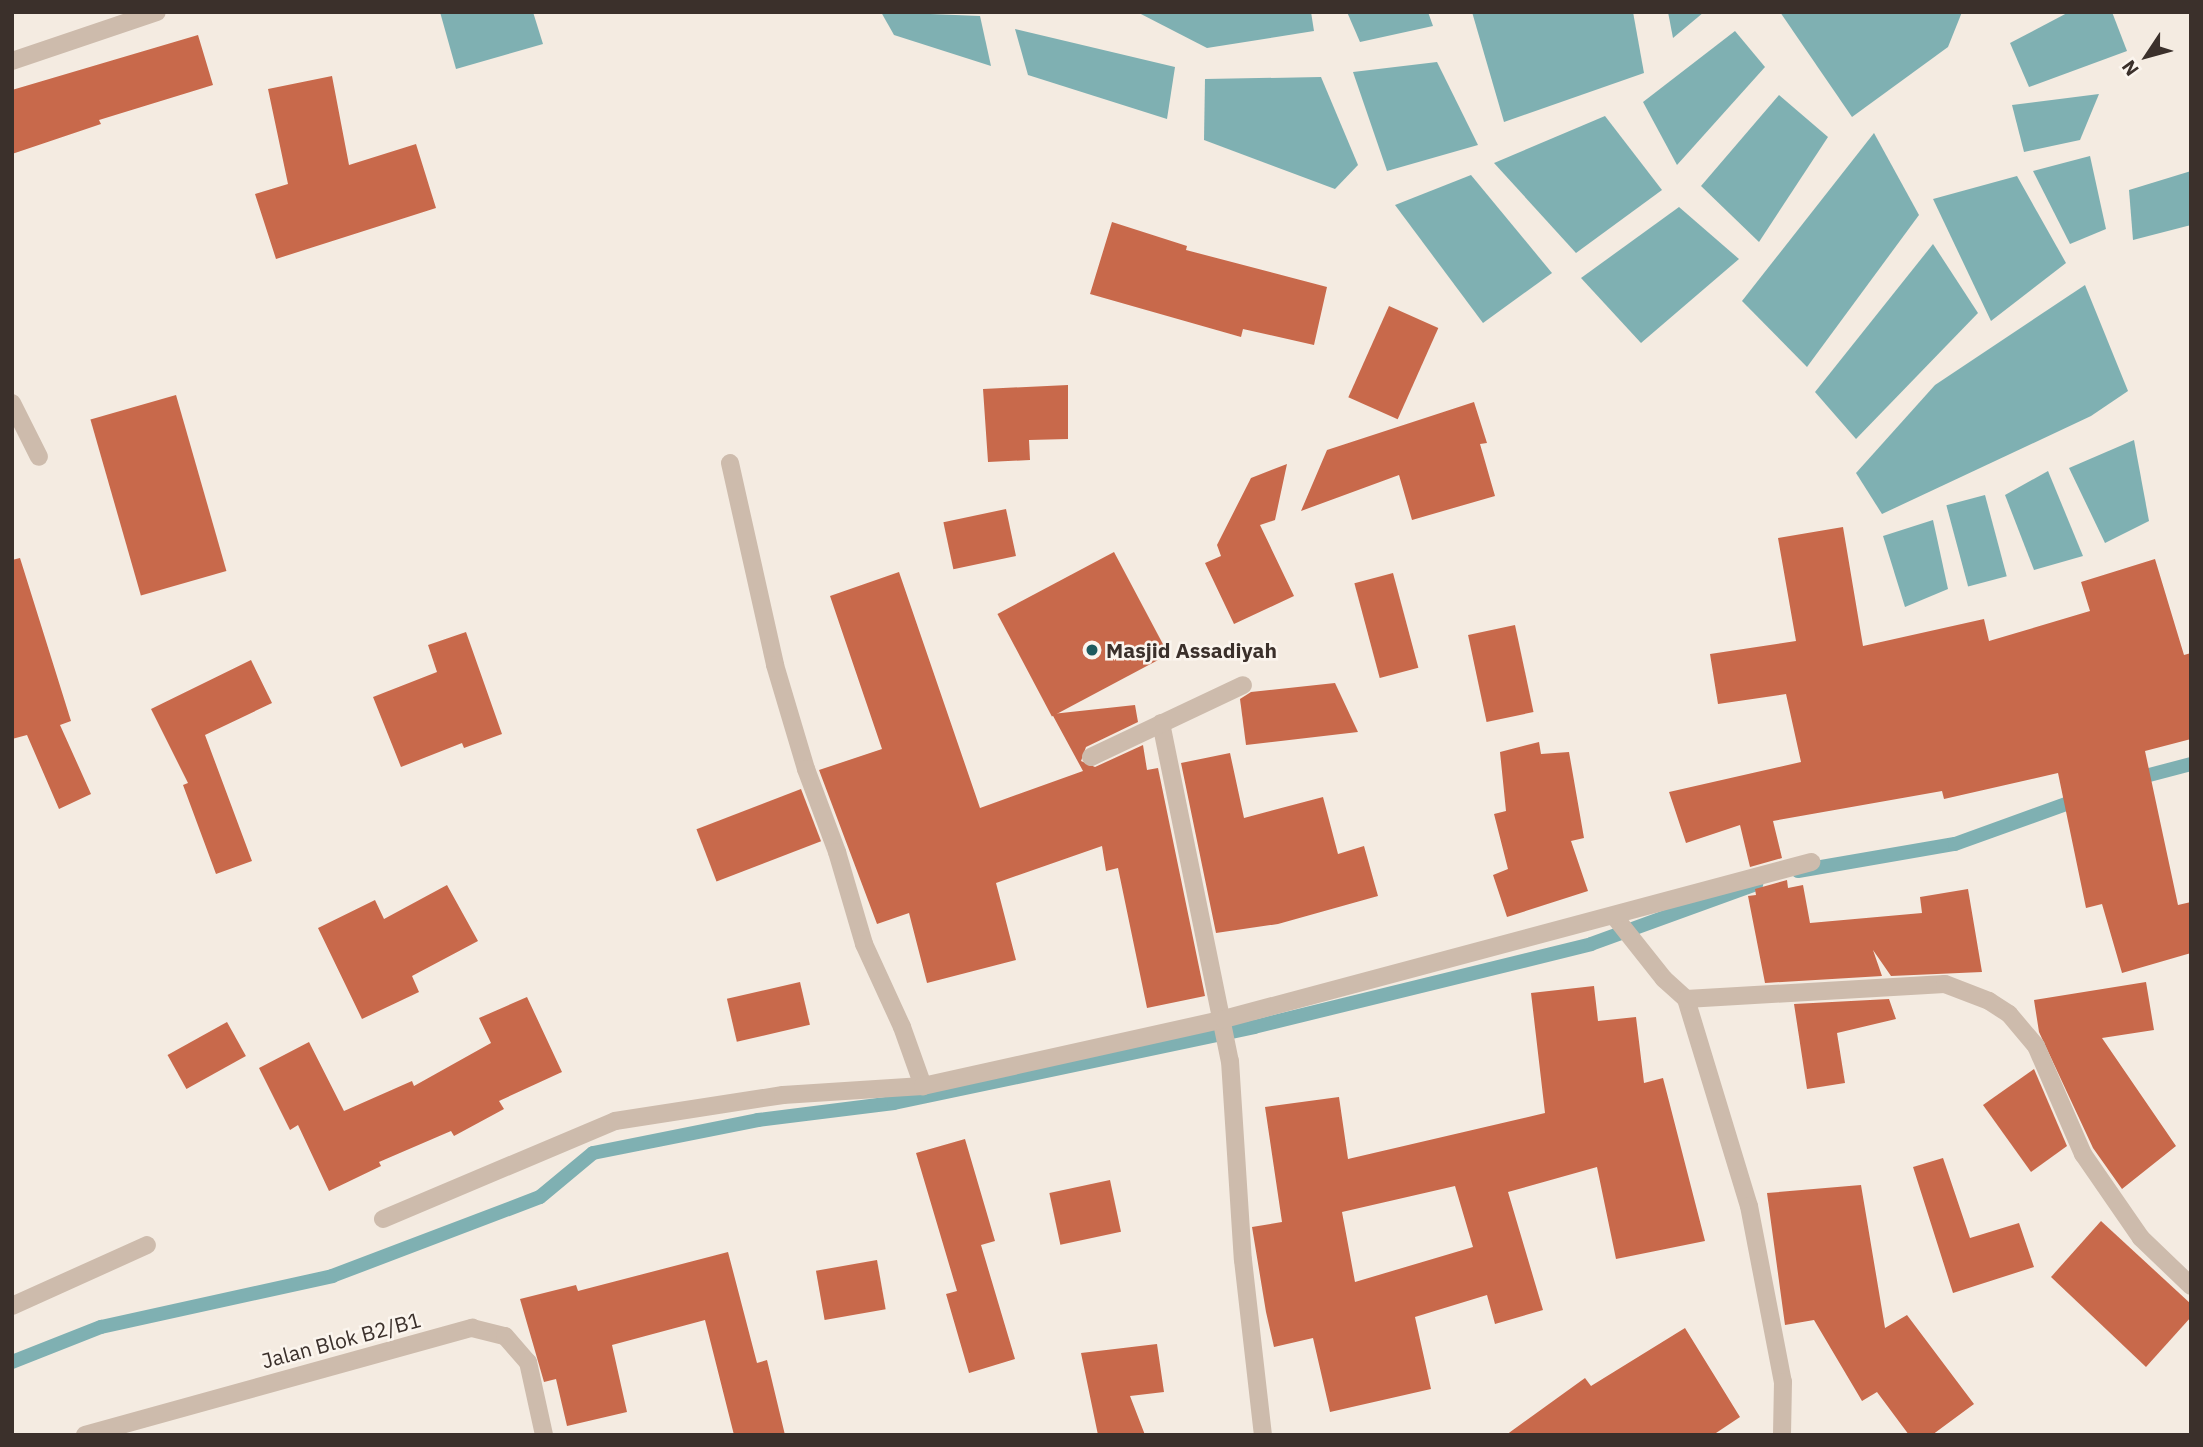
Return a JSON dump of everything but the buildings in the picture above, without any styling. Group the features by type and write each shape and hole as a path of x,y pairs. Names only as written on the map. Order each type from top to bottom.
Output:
{"street":[{"path":"12,61 157,12"},
{"path":"12,403 39,457"},
{"path":"730,463 775,665 806,769 837,852 864,944 902,1027 923,1086"},
{"path":"1091,757 1243,685"},
{"path":"1161,723 1230,1061 1243,1260 1264,1435"},
{"path":"383,1219 615,1121 783,1095 923,1086 1224,1023 1620,920 1811,862"},
{"path":"1620,920 1664,979 1686,999 1749,1206 1783,1382 1781,1434"},
{"path":"1686,999 1945,984 1989,1001 2009,1014 2036,1046 2083,1154 2141,1238 2191,1286"},
{"path":"12,1306 147,1245"},
{"name":"Jalan Blok B2/B1","path":"85,1435 472,1328 505,1336 528,1362 544,1435"}],"water":[{"path":"440,12 533,12 543,44 456,69"},
{"path":"881,12 980,16 991,66 894,35"},
{"path":"1137,12 1311,12 1314,31 1207,48"},
{"path":"1347,12 1428,12 1433,26 1360,42"},
{"path":"1472,12 1633,12 1644,73 1504,122"},
{"path":"1668,12 1704,12 1673,38"},
{"path":"1780,12 1962,12 1948,47 1852,117"},
{"path":"2069,12 2112,12 2127,51 2029,87 2010,43"},
{"path":"1015,29 1175,67 1167,119 1028,75"},
{"path":"1735,31 1765,67 1677,165 1643,102"},
{"path":"1437,62 1478,145 1387,171 1353,72"},
{"path":"1321,77 1358,165 1335,189 1204,140 1205,79"},
{"path":"2099,94 2080,140 2024,152 2012,105"},
{"path":"1779,95 1828,137 1759,242 1701,186"},
{"path":"1605,116 1662,190 1576,253 1494,163"},
{"path":"1874,133 1919,215 1807,367 1742,301"},
{"path":"2090,156 2106,229 2070,244 2033,171"},
{"path":"2191,171 2191,225 2133,240 2129,190"},
{"path":"1471,175 1552,273 1483,323 1395,205"},
{"path":"2017,176 2066,263 1991,321 1933,199"},
{"path":"1679,207 1739,259 1641,343 1581,278"},
{"path":"1933,244 1978,313 1856,439 1815,392"},
{"path":"2085,285 2128,391 2091,416 1882,514 1856,473 1935,385"},
{"path":"2134,440 2149,521 2105,543 2069,468"},
{"path":"2048,471 2083,556 2034,570 2005,495"},
{"path":"1985,495 2007,576 1968,586 1946,505"},
{"path":"1933,520 1948,589 1905,607 1883,536"}],"waterway":[{"path":"2134,779 2191,764"},
{"path":"1798,871 1955,844 2083,798"},
{"path":"12,1362 101,1327 332,1276 540,1197 593,1153 758,1120 894,1103 1254,1027 1591,944 1756,884"}],"place":[{"name":"Masjid Assadiyah","path":"1092,650"}]}
